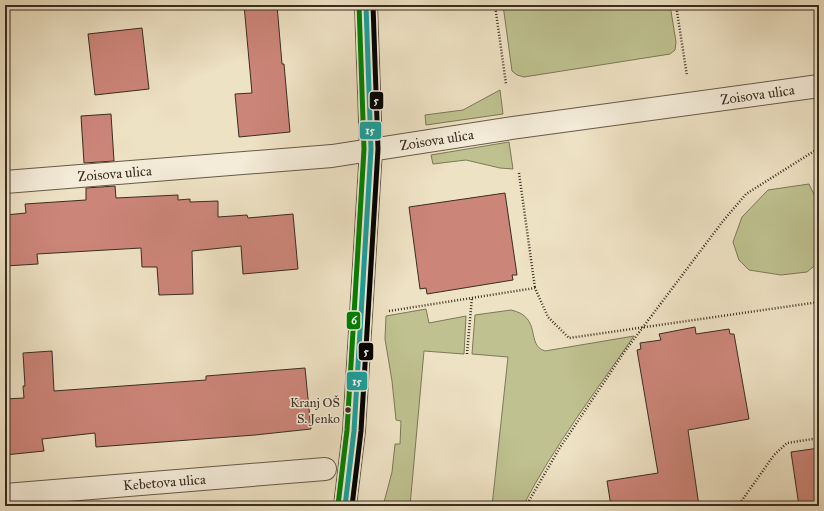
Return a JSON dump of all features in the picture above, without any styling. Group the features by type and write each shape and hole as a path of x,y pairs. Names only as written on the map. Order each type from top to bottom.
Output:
{"street":[{"path":"345,506 354,431 371,149 366,5"},
{"name":"Zoisova ulica","path":"5,182 332,156 371,149 691,103 819,86"},
{"name":"Kebetova ulica","path":"5,495 325,468"}],"path":[{"path":"495,5 506,84"},
{"path":"676,5 691,103"},
{"path":"816,5 819,25"},
{"path":"526,506 559,449 625,351 723,222 746,194 819,148"},
{"path":"519,173 535,288 548,317 569,338 819,302"},
{"path":"382,312 535,288"},
{"path":"467,354 472,297"},
{"path":"738,506 774,455 787,443 819,438"}],"green space":[{"path":"503,5 670,5 676,42 675,50 670,54 524,77 517,75 512,71"},
{"path":"500,90 503,114 426,125 425,115 463,110"},
{"path":"509,142 513,169 500,168 466,160 433,164 431,155"},
{"path":"809,184 819,205 819,262 807,272 781,275 749,270 739,260 733,242 742,217 768,190"},
{"path":"426,309 429,323 466,316 464,354 424,351 410,506 383,506 392,472 395,444 400,444 401,421 396,420 392,381 385,339 386,316"},
{"path":"511,310 521,314 527,319 531,324 536,343 539,348 545,351 634,336 562,440 523,506 492,506 508,357 472,354 475,315"}],"building":[{"path":"244,5 277,5 290,132 239,137 235,94 252,93"},
{"path":"142,28 149,89 95,95 88,34"},
{"path":"111,114 114,161 84,163 81,116"},
{"path":"115,186 116,198 178,195 178,200 190,199 190,202 218,201 218,217 247,215 248,218 293,214 298,269 243,274 241,246 192,251 193,294 159,295 157,267 142,267 141,248 37,254 38,264 5,266 5,215 26,213 25,204 86,200 86,188"},
{"path":"505,193 517,275 512,275 513,280 427,294 426,288 420,289 409,207"},
{"path":"695,327 696,334 729,329 730,334 734,334 749,419 688,430 699,506 611,506 607,481 658,473 637,350 641,349 640,343 661,340 659,334"},
{"path":"52,351 54,391 206,380 206,376 305,368 311,429 255,435 96,447 95,433 42,439 44,451 5,455 5,399 24,398 23,386 25,386 23,353"},
{"path":"819,448 819,506 799,506 791,452"}],"transit line":[{"name":"6","path":"338,505 347,430 364,149 359,5"},
{"name":"15","path":"345,506 354,431 371,149 366,5"},
{"name":"5","path":"352,506 361,431 378,149 373,5"}],"place":[{"name":"Kranj OŠ S. Jenko","path":"348,410"}]}
